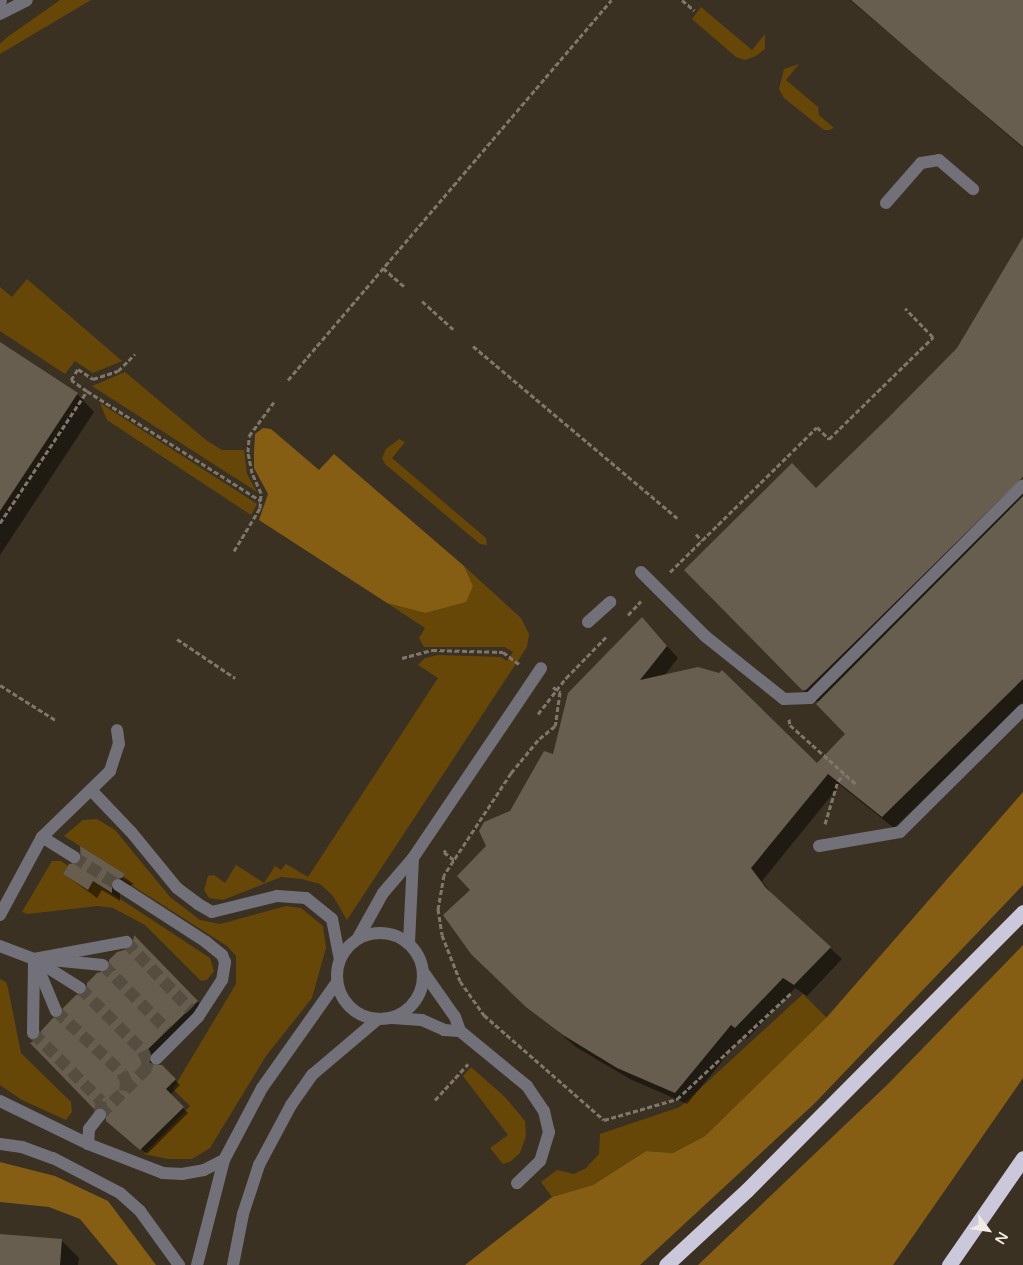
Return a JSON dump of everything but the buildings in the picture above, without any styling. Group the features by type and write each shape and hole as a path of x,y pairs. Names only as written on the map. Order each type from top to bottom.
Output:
{"highway":[{"path":"666,1265 748,1190 1023,912"},
{"path":"949,1265 1023,1158"}],"street":[{"path":"0,14 27,0"},
{"path":"886,203 921,163 939,160 974,189"},
{"path":"641,572 705,636 784,699 810,698 1023,485"},
{"path":"588,622 610,602"},
{"path":"340,960 358,938 383,893 413,858 537,673"},
{"path":"819,846 900,832 1023,710"},
{"path":"0,915 42,837 110,771 119,744 117,730"},
{"path":"91,790 132,833 177,888 212,912 276,896 306,898 332,919 340,960 337,982 262,1088 224,1160 197,1265"},
{"path":"42,837 74,857"},
{"path":"409,943 413,858"},
{"path":"118,885 222,955 225,962 222,980 168,1047 156,1059"},
{"path":"358,938 368,934 389,933 409,943 422,962 424,973 419,996 412,1006 392,1018"},
{"path":"34,959 126,942"},
{"path":"0,946 34,959 80,988"},
{"path":"34,959 103,965"},
{"path":"34,959 56,1011"},
{"path":"34,959 34,1034"},
{"path":"424,973 455,1017 460,1032"},
{"path":"337,982 351,1008 378,1019 422,1020 444,1030 460,1032 527,1086 544,1111 548,1132 540,1162 517,1183"},
{"path":"233,1265 243,1214 259,1165 291,1105 312,1075 378,1019"},
{"path":"167,1030 168,1047"},
{"path":"0,1100 88,1144 163,1172 182,1174 204,1170 224,1160"},
{"path":"88,1144 89,1129 100,1115"},
{"path":"0,1144 22,1147 53,1158 120,1193 140,1211 179,1265"}],"path":[{"path":"288,380 611,0"},
{"path":"682,0 694,10"},
{"path":"383,268 404,286"},
{"path":"422,302 453,329"},
{"path":"621,622 817,426 829,439 933,337 905,308"},
{"path":"473,346 677,518"},
{"path":"135,354 118,371 93,379 78,369 71,380 261,500"},
{"path":"0,523 87,391"},
{"path":"234,551 260,508 261,500 248,452 249,436 274,402"},
{"path":"696,534 702,540"},
{"path":"534,720 566,678 614,629"},
{"path":"177,639 235,678"},
{"path":"402,658 432,650 504,652 537,673 560,692 555,726 538,740 511,773 444,875 438,909 442,935 460,981 484,1015 604,1120 677,1099 792,992"},
{"path":"0,686 56,721"},
{"path":"784,699 790,725 856,784"},
{"path":"819,846 838,781 844,774"},
{"path":"449,844 444,852 454,860"},
{"path":"435,1100 468,1064"}],"shaded area":[{"path":"60,0 91,0 0,54 0,44 6,38"},
{"path":"701,7 752,50 765,34 765,49 756,56 745,60 736,57 692,19"},
{"path":"799,64 786,80 818,107 819,115 834,128 824,130 784,98 779,89 784,69"},
{"path":"27,279 122,361 93,373 75,361 65,374 0,331 0,287 12,297"},
{"path":"125,372 206,440 222,450 244,450 247,474 257,492 92,386"},
{"path":"100,403 257,504 251,515 107,420"},
{"path":"263,428 271,429 319,470 334,454 464,566 473,586 466,602 425,613 387,603 259,520 268,494 254,468 254,453 255,434"},
{"path":"399,439 405,442 392,458 486,538 487,545 480,544 385,464 382,458 386,449"},
{"path":"464,566 521,618 529,634 527,647 347,920 333,896 320,884 302,879 281,877 223,900 209,898 204,890 208,876 214,875 225,883 236,865 264,883 275,866 281,870 286,864 308,877 438,678 418,665 425,658 438,655 501,657 507,661 513,652 505,647 424,647 419,638 425,628 387,603 425,613 473,586"},
{"path":"1023,792 1023,885 815,1103 640,1265 465,1265 552,1197 593,1185 646,1151 673,1153 705,1136 827,1017"},
{"path":"97,819 115,830 170,897 200,920 220,924 286,906 301,908 323,926 326,948 312,998 266,1056 210,1148 192,1159 168,1159 144,1154 190,1106 173,1089 236,984 236,956 227,946 122,879 125,874 64,836 83,820"},
{"path":"52,861 61,861 68,866 63,874 87,889 93,881 210,958 214,971 207,980 201,981 145,925 113,908 98,906 27,914 22,912"},
{"path":"1023,945 1023,1078 893,1265 698,1265 888,1084"},
{"path":"0,979 6,982 8,988 21,1053 71,1102 72,1112 66,1120 22,1100 0,1085"},
{"path":"803,994 827,1018 705,1136 673,1153 646,1151 593,1185 552,1197 541,1182 557,1170 574,1174 586,1168 599,1154 600,1134 680,1107"},
{"path":"471,1067 505,1097 525,1121 526,1136 520,1153 511,1161 503,1164 490,1148 508,1135 463,1076"},
{"path":"0,1162 55,1176 108,1201 156,1265 118,1265 80,1219 49,1207 0,1202"}],"tunnel":[{"path":"74,857 118,885"},
{"path":"126,942 190,1009"},
{"path":"103,965 167,1030"},
{"path":"80,988 143,1051 148,1062 145,1071"},
{"path":"56,1011 122,1073 126,1081 125,1091"},
{"path":"33,1033 101,1101 100,1115"},
{"path":"100,1115 149,1066"}]}
